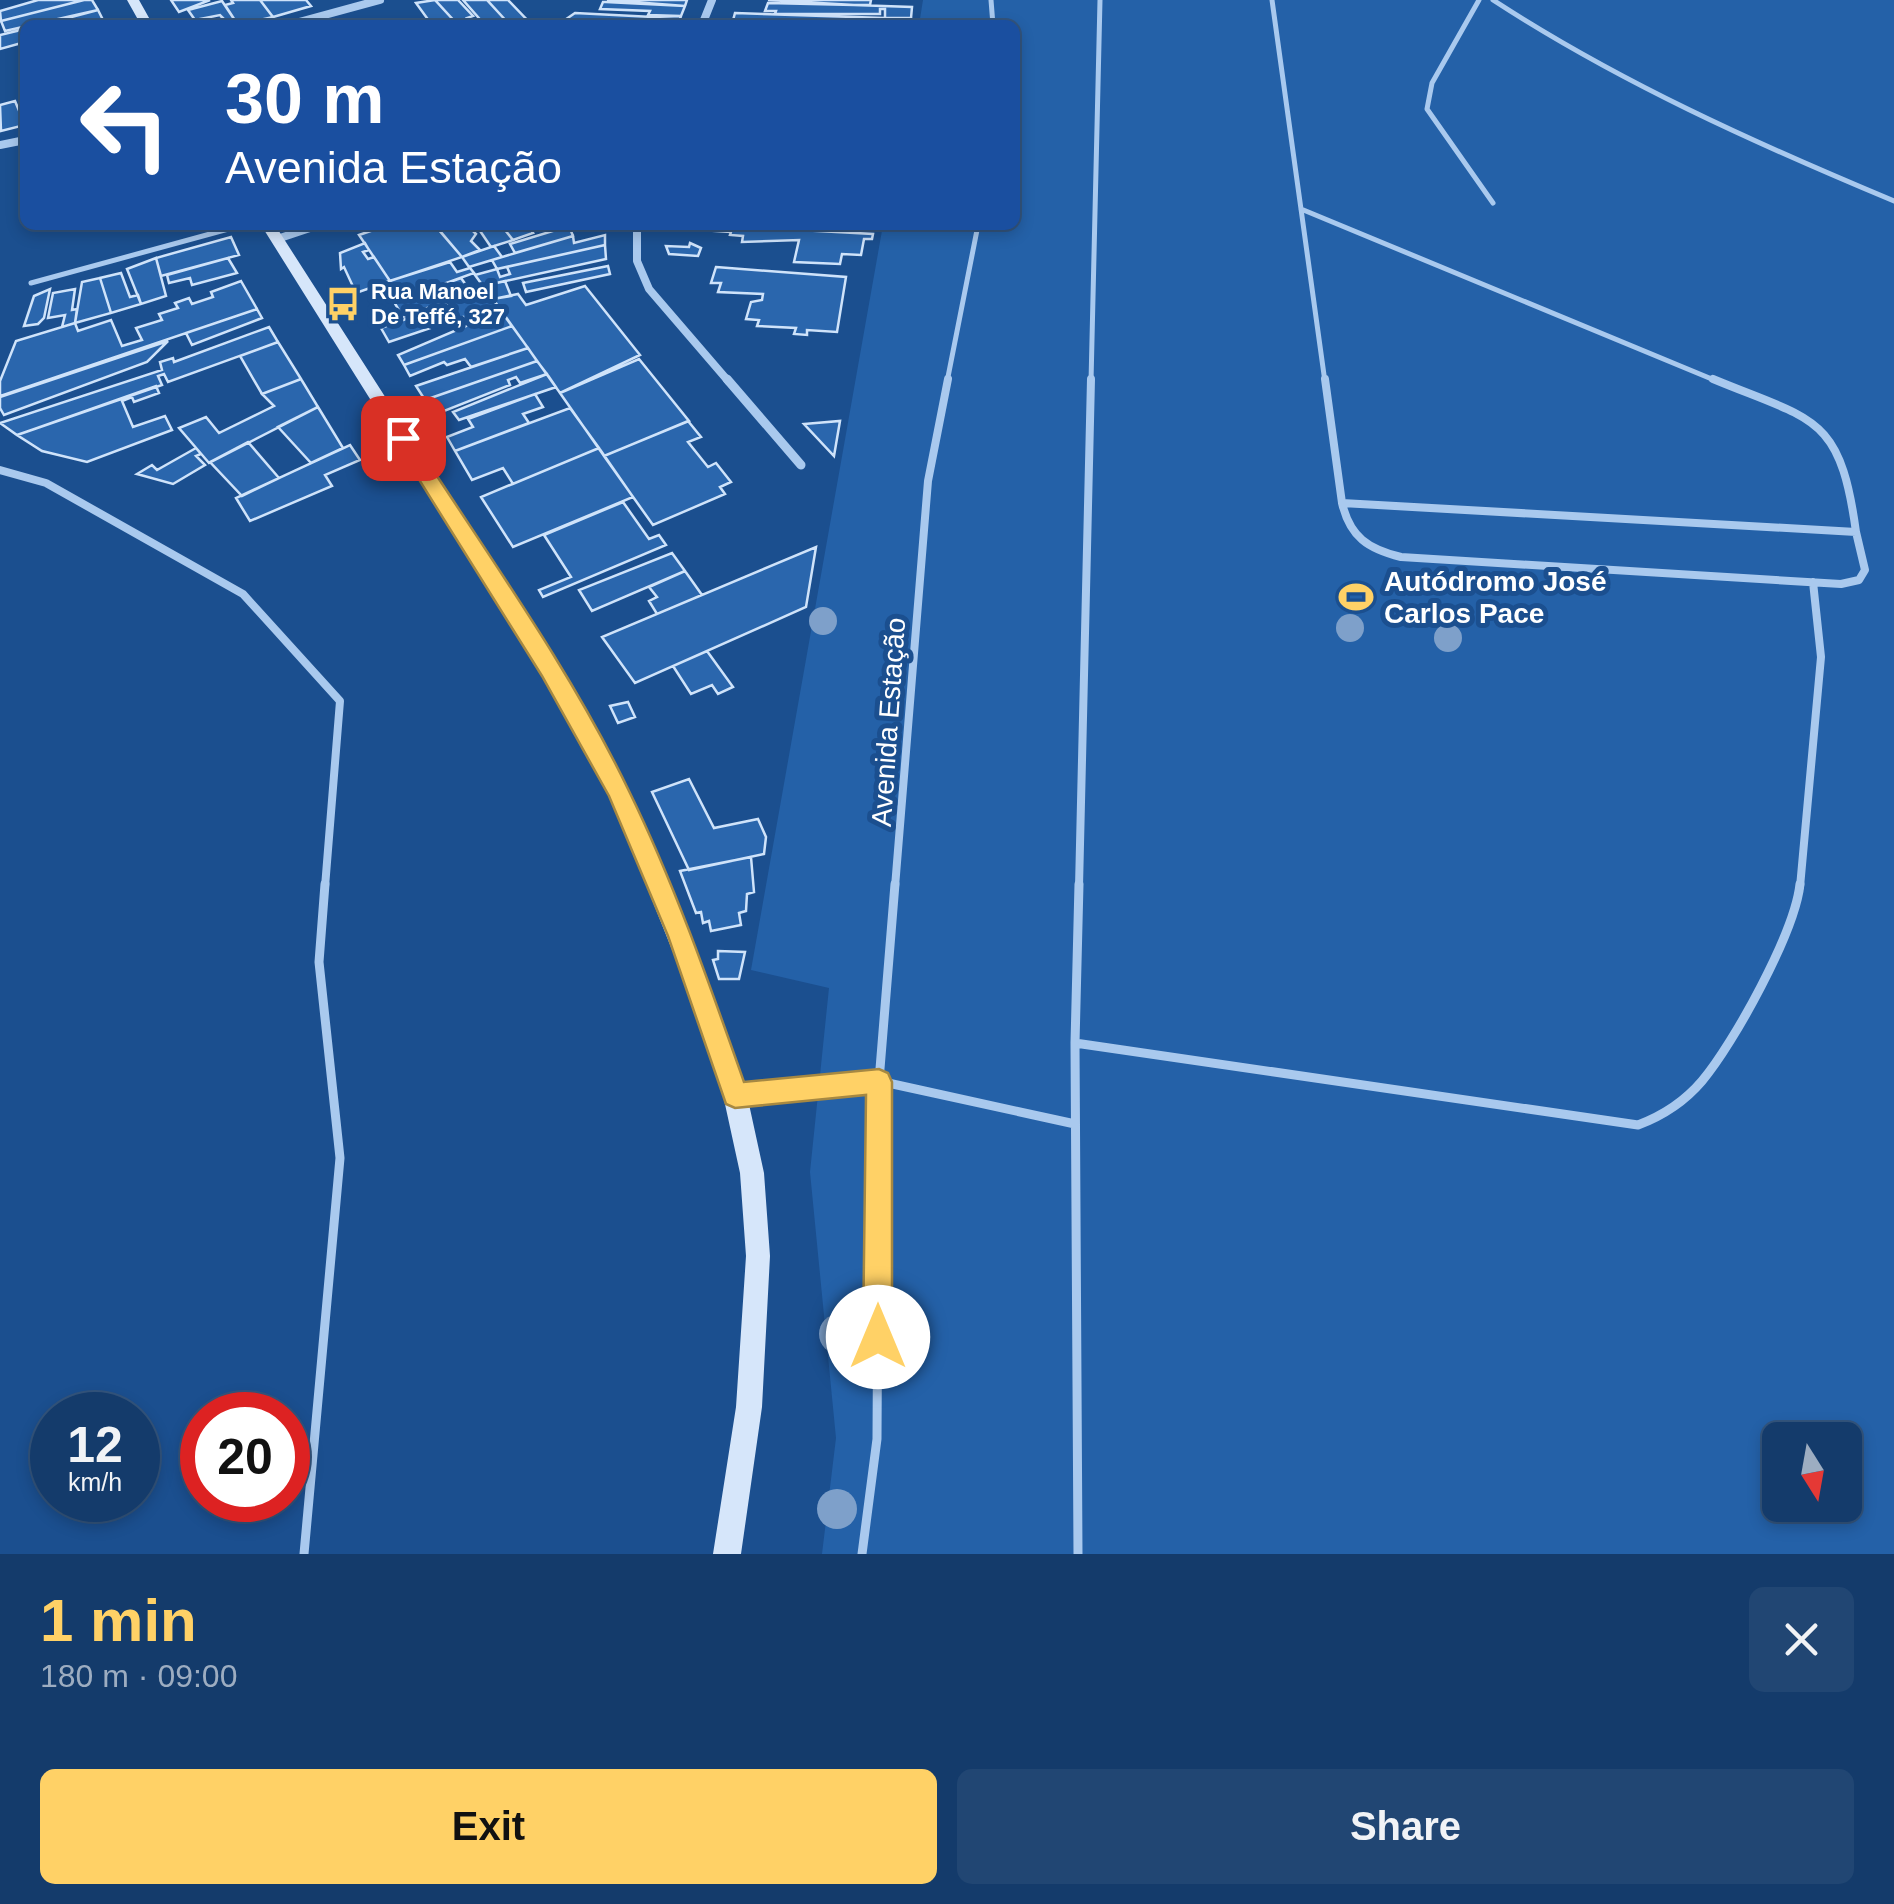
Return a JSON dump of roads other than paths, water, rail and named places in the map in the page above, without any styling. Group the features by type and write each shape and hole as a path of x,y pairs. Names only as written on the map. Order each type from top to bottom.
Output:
{"street":[{"path":"306,20 380,0"},
{"path":"637,230 637,261 649,289 801,465"},
{"path":"272,232 550,670 619,792 680,936 735,1095 752,1173 758,1256 749,1407 728,1554"}],"lane":[{"path":"1078,1554 1075,1043 1100,0"},
{"path":"1272,0 1301,209 1342,504 1353,536 1380,553 1401,557 1814,582 1853,583 1863,576 1843,455 1835,440 1812,422 1301,209"},
{"path":"1479,0 1432,82 1427,109 1493,203"},
{"path":"1493,0 1564,46 1704,121 1894,201"},
{"path":"30,283 225,230"},
{"name":"Avenida Estação","path":"862,1554 876,1439 879,1082 928,480 977,230"},
{"path":"0,470 46,483 243,594 340,701 319,962 340,1158 304,1554"},
{"path":"1342,504 1856,532"},
{"path":"1075,1043 1618,1125 1638,1125 1654,1119 1704,1079 1751,1002 1784,935 1799,893 1821,657 1814,582"},
{"path":"735,1095 879,1082 1075,1124"}],"place":[{"name":"Rua Manoel De Teffé, 327","path":"343,304"},
{"name":"Autódromo José Carlos Pace","path":"1356,597"}]}
